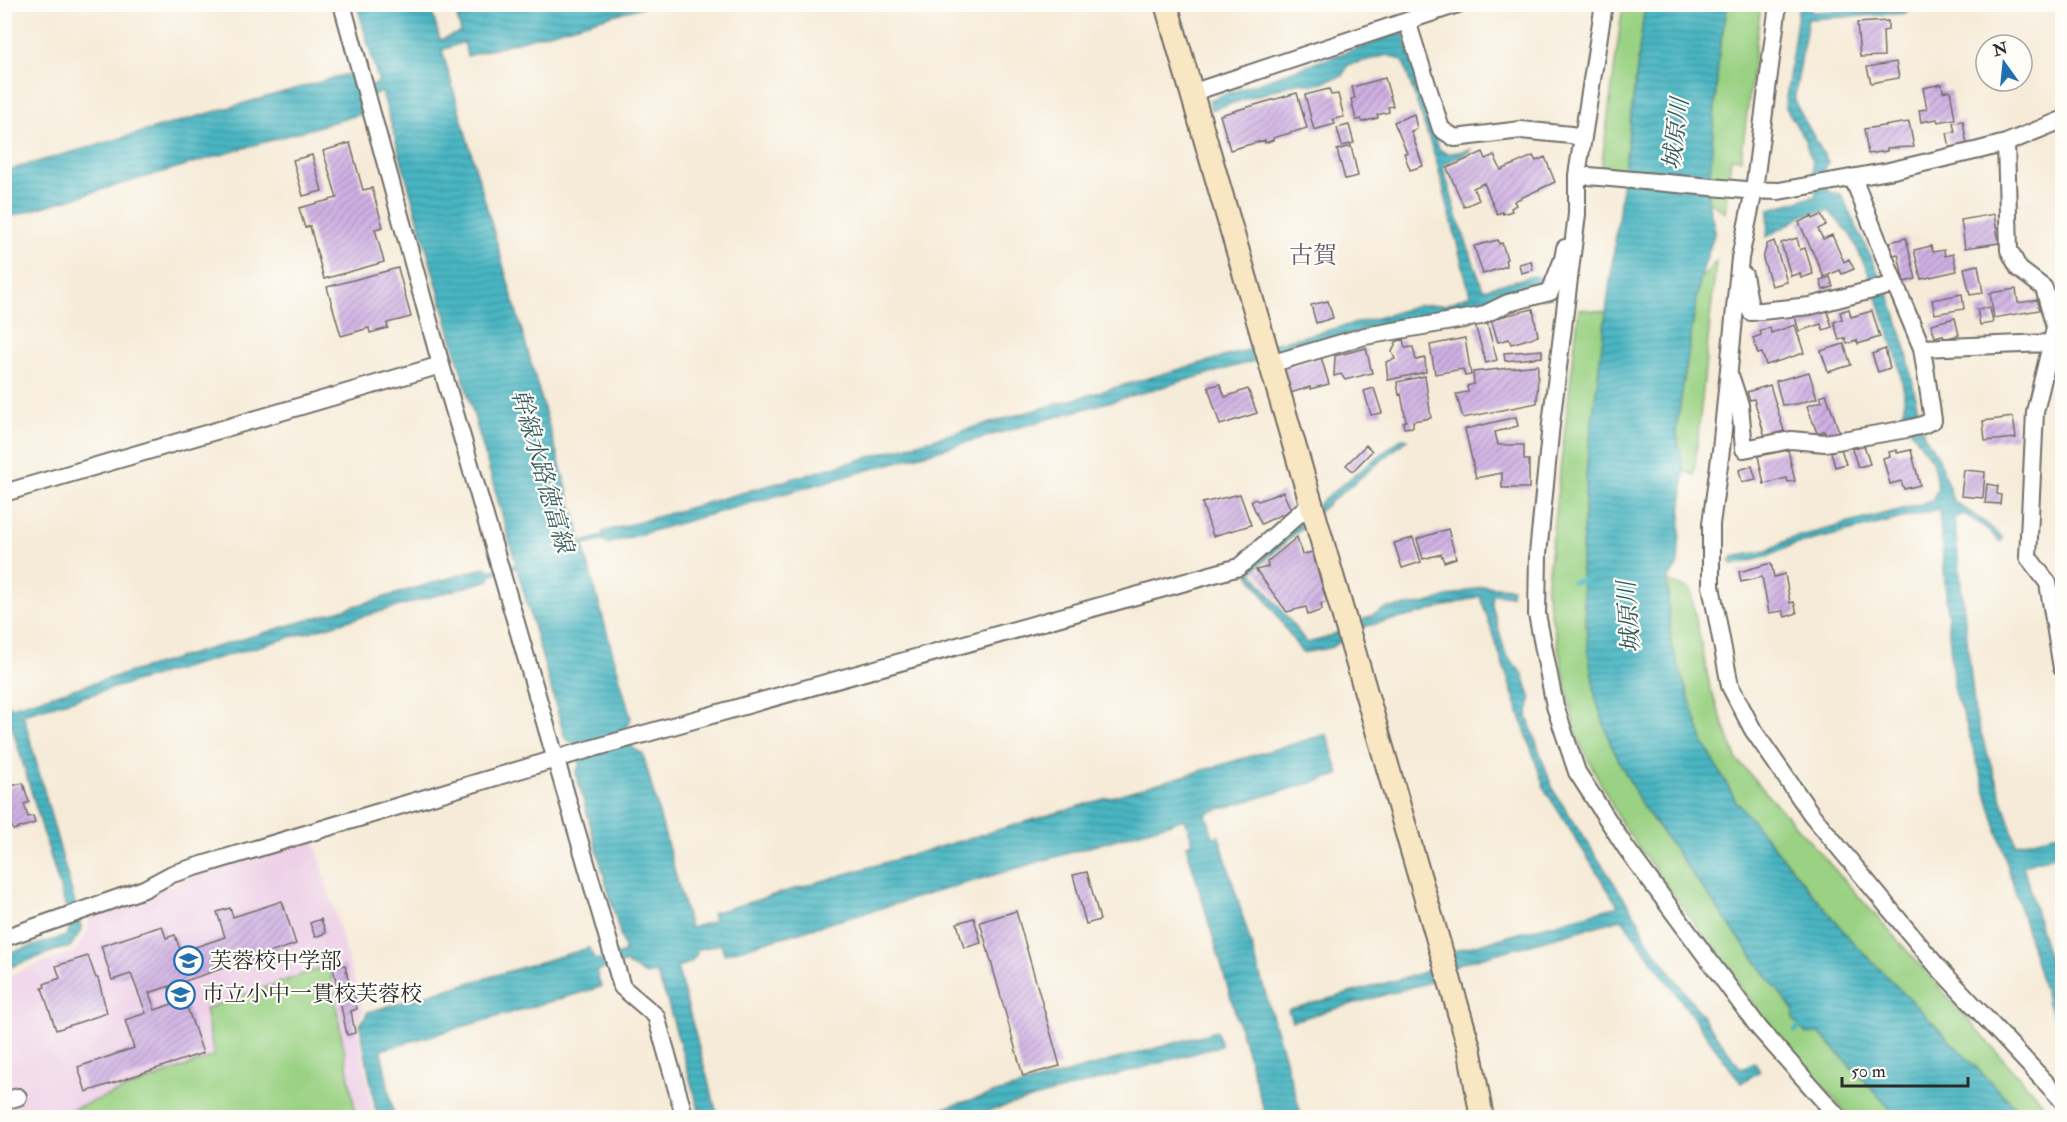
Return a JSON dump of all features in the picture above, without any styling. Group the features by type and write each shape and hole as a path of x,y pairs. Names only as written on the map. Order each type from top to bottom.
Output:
{"street":[{"path":"342,4 441,365 563,757 622,987 656,1016 685,1118"},
{"path":"1166,4 1469,1047 1482,1118"},
{"path":"1191,93 1458,4"},
{"path":"1604,4 1583,138 1582,176 1551,424 1538,554 1537,614 1555,706 1577,772 1626,848 1760,1028 1839,1118"},
{"path":"1778,4 1740,258 1721,450 1711,524 1711,586 1731,686 1753,730 1812,815 1936,965 2062,1100"},
{"path":"1407,21 1441,129 1455,138 1521,130 1583,138"},
{"path":"1582,176 1779,191 1853,178 2006,143 2062,120"},
{"path":"2006,143 2009,250 2019,268 2044,288 2055,328 2035,412 2028,557 2048,583 2062,668"},
{"path":"1729,373 1740,405 1744,449 1791,440 1825,443 1906,429 1933,420 1922,348 1892,285 1853,178"},
{"path":"1267,354 1481,316 1508,303 1550,292 1563,259 1568,228 1577,214"},
{"path":"1740,258 1751,312 1810,306 1892,285"},
{"path":"1922,348 2050,343"},
{"path":"4,493 441,365"},
{"path":"4,938 144,890 172,874 563,757 1239,567 1313,510"}],"shaded area":[{"name":"市立小中一貫校芙蓉校","path":"314,839 363,1011 357,1025 373,1117 5,1118 5,977 75,951 88,931 88,916 153,894 178,882"}],"green space":[{"path":"1623,5 1645,5 1624,169 1601,168"},
{"path":"1728,5 1761,5 1741,159 1731,158 1725,213 1708,201 1719,50"},
{"path":"1716,262 1694,475 1684,471 1676,430 1700,279"},
{"path":"1579,309 1606,312 1587,463 1581,571 1589,656 1596,700 1611,745 1642,805 1769,979 1794,1011 1819,1033 1898,1117 1850,1117 1764,1019 1623,826 1577,738 1546,590"},
{"path":"1667,581 1690,589 1710,688 1737,760 2055,1117 2025,1117 1851,940 1736,801 1703,741 1671,643"},
{"path":"329,965 356,1117 62,1117 64,1112 214,1056 205,1009"}],"water":[{"name":"幹線水路徳富線","path":"357,5 430,5 440,40 461,32 457,17 502,5 649,5 467,56 464,42 442,50 582,542 603,536 603,532 1248,350 1385,316 1418,305 1445,305 1470,295 1437,163 1403,61 1388,55 1348,65 1343,76 1313,85 1300,82 1211,110 1209,100 1403,32 1439,149 1447,154 1471,149 1443,166 1458,219 1483,289 1533,276 1548,279 1544,289 1482,308 1378,326 606,544 604,540 583,546 631,719 626,729 633,748 643,754 690,928 714,921 712,913 1327,734 1339,775 1206,813 1213,837 1219,836 1302,1117 1266,1117 1186,845 1193,843 1185,819 724,954 721,944 696,950 697,954 690,963 677,967 718,1117 701,1117 667,1000 656,973 646,975 628,965 627,962 596,971 601,987 381,1050 394,1117 377,1117 360,1025 368,1012 589,948 595,960 625,952 576,773 580,764 574,744 565,738 517,568 489,575 490,580 23,714 82,929 70,947 5,969 5,954 66,936 71,925 12,727 5,716 5,704 12,707 487,567 488,571 516,564 382,92 358,99 361,114 5,218 5,171 351,73 355,90 379,83"},
{"name":"城原川","path":"1645,5 1728,5 1719,50 1708,201 1715,231 1700,279 1676,430 1684,471 1678,564 1667,581 1671,643 1703,741 1736,801 1851,940 2025,1117 1898,1117 1820,1033 1806,1034 1793,1019 1794,1011 1642,805 1611,745 1596,700 1589,656 1581,571 1587,463"},
{"path":"1799,5 1812,5 1812,12 1906,6 1907,13 1808,19 1794,101 1828,162 1824,171 1829,192 1841,194 1891,300 1907,353 1924,435 1939,458 1953,501 1982,520 2003,538 2001,542 1964,514 1954,518 1975,714 2016,844 2062,833 2062,854 2023,865 2062,1007 2062,1035 2048,1004 1964,717 1954,692 1939,509 1790,546 1767,557 1733,565 1730,561 1733,557 1767,551 1789,539 1932,501 1938,488 1932,461 1904,420 1904,392 1897,358 1869,274 1851,236 1829,211 1806,214 1767,237 1769,209 1816,196 1812,161 1804,138 1785,106"},
{"path":"1402,438 1408,439 1329,503 1252,572 1307,643 1326,638 1387,608 1424,604 1483,586 1512,588 1511,596 1493,594 1492,605 1506,655 1523,674 1531,700 1527,716 1553,790 1639,921 1647,940 1741,1069 1754,1062 1760,1071 1741,1083 1622,919 1458,964 1430,982 1292,1021 1288,1010 1425,972 1454,951 1618,906 1545,790 1480,596 1423,613 1366,626 1330,648 1302,653 1247,571 1325,498"},
{"path":"1217,1031 1221,1046 966,1117 910,1117"}],"building":[{"path":"1888,21 1888,30 1883,31 1884,56 1860,57 1857,23"},
{"path":"1896,62 1899,78 1871,83 1867,67"},
{"path":"1385,78 1393,106 1388,107 1389,112 1377,115 1378,118 1362,122 1361,119 1356,120 1351,99 1355,98 1352,87"},
{"path":"1942,84 1943,92 1950,90 1955,119 1921,122 1919,110 1927,109 1923,88"},
{"path":"1329,89 1331,95 1338,94 1344,117 1333,119 1335,124 1314,130 1305,95"},
{"path":"1297,93 1307,128 1273,138 1265,143 1265,140 1230,150 1220,115"},
{"path":"1414,114 1417,129 1411,131 1423,166 1410,170 1404,153 1407,153 1394,122"},
{"path":"1963,121 1967,145 1950,148 1947,133 1955,132 1953,122"},
{"path":"1909,122 1914,147 1887,148 1887,151 1868,154 1864,129"},
{"path":"1349,125 1354,143 1342,146 1337,128"},
{"path":"350,143 363,190 372,188 383,227 375,229 384,262 324,279 310,226 305,228 299,208 337,198 323,151"},
{"path":"1351,146 1358,176 1345,179 1337,150"},
{"path":"1483,152 1486,159 1494,155 1501,170 1533,156 1536,161 1545,157 1555,182 1514,201 1516,205 1511,208 1512,211 1503,214 1502,212 1497,214 1484,183 1473,188 1479,200 1464,207 1447,168"},
{"path":"312,155 322,191 303,196 293,160"},
{"path":"1994,214 1999,243 1965,248 1961,220"},
{"path":"1821,215 1826,225 1818,229 1823,239 1832,235 1844,262 1849,259 1854,269 1842,274 1840,270 1824,277 1799,222"},
{"path":"1797,238 1800,250 1805,248 1813,274 1801,278 1800,273 1791,276 1781,243"},
{"path":"1906,238 1916,279 1904,282 1898,254 1893,255 1890,242"},
{"path":"1498,240 1499,244 1502,243 1507,266 1483,274 1474,246"},
{"path":"1774,241 1787,282 1772,286 1763,259 1767,244"},
{"path":"1931,246 1933,252 1944,250 1945,256 1953,254 1957,271 1921,279 1914,250"},
{"path":"1531,261 1533,270 1521,273 1519,264"},
{"path":"1978,265 1983,293 1970,295 1964,268"},
{"path":"398,268 411,317 387,323 388,328 370,333 369,328 341,336 327,287"},
{"path":"1830,277 1833,287 1823,290 1820,280"},
{"path":"2016,289 2018,303 2037,300 2039,310 1994,318 1990,293"},
{"path":"1962,294 1964,309 1935,314 1932,300"},
{"path":"1328,301 1333,318 1316,323 1311,305"},
{"path":"1826,307 1832,327 1823,330 1821,324 1799,331 1795,317"},
{"path":"1990,307 1993,323 1980,325 1977,309"},
{"path":"1533,309 1538,336 1511,344 1509,339 1498,342 1491,319"},
{"path":"1849,309 1851,317 1872,311 1880,337 1858,344 1857,340 1847,344 1845,338 1839,340 1834,322 1842,319 1840,312"},
{"path":"1955,318 1959,335 1944,339 1943,335 1935,337 1931,324"},
{"path":"1487,323 1497,360 1486,363 1475,325"},
{"path":"1795,325 1804,353 1766,365 1762,353 1758,354 1753,338 1761,335 1760,330 1770,328 1771,333"},
{"path":"1465,338 1471,375 1465,376 1463,369 1435,374 1430,345"},
{"path":"1403,339 1405,348 1413,347 1416,360 1425,358 1426,372 1388,380 1386,362 1395,359 1392,352 1396,342"},
{"path":"1844,344 1851,365 1828,372 1821,351"},
{"path":"1366,348 1372,373 1345,380 1341,374 1334,376 1335,356"},
{"path":"1885,349 1890,368 1878,372 1872,354"},
{"path":"1542,350 1542,357 1505,361 1504,353"},
{"path":"1321,357 1329,384 1290,393 1283,369"},
{"path":"1538,365 1537,403 1463,418 1456,394 1468,392 1467,386 1474,384 1473,372"},
{"path":"1809,372 1817,398 1797,404 1782,405 1776,381"},
{"path":"1425,376 1431,418 1413,421 1413,427 1404,428 1403,422 1406,421 1397,382"},
{"path":"1220,384 1225,397 1248,389 1257,413 1220,425 1208,387"},
{"path":"1770,385 1784,431 1765,437 1754,399 1750,400 1747,392"},
{"path":"1374,388 1382,413 1371,415 1364,391"},
{"path":"1826,394 1839,431 1826,435 1824,431 1817,433 1807,406 1822,401 1820,396"},
{"path":"1516,417 1518,426 1495,432 1498,445 1524,445 1524,460 1529,460 1529,488 1502,488 1502,473 1476,478 1465,429"},
{"path":"2013,417 2016,438 1985,441 1983,421"},
{"path":"1366,445 1372,451 1353,471 1346,465"},
{"path":"1864,445 1870,464 1858,467 1852,449"},
{"path":"1841,449 1846,464 1835,467 1831,452"},
{"path":"1788,450 1795,481 1788,482 1787,478 1764,484 1758,456"},
{"path":"1897,450 1897,453 1911,450 1920,485 1904,489 1901,481 1890,484 1883,458 1890,456 1889,452"},
{"path":"1752,466 1756,479 1742,482 1739,470"},
{"path":"1964,470 1985,472 1983,498 1961,496"},
{"path":"1987,484 1998,486 1997,494 2001,495 2000,504 1985,503"},
{"path":"1283,492 1291,510 1261,524 1251,501 1255,499 1258,501"},
{"path":"1240,494 1251,525 1213,536 1202,503"},
{"path":"1448,529 1456,558 1444,562 1441,554 1423,559 1417,539"},
{"path":"1297,537 1302,555 1312,552 1327,602 1321,604 1322,610 1308,615 1306,607 1287,612 1256,570 1268,567 1267,562"},
{"path":"1413,538 1421,562 1402,568 1394,543"},
{"path":"1771,563 1774,577 1785,574 1790,603 1794,602 1797,613 1785,617 1783,611 1769,613 1762,577 1741,582 1739,572"},
{"path":"23,783 29,802 24,804 28,817 33,816 35,823 13,830 10,819 4,821 4,791 8,790 8,787"},
{"path":"1087,872 1100,920 1086,924 1073,875"},
{"path":"282,901 296,944 149,993 155,1010 175,1003 169,988 179,984 203,1053 86,1092 78,1067 134,1048 125,1020 146,1013 131,974 112,980 101,946 162,926 166,938 175,935 181,952 225,937 217,912 230,908 233,917"},
{"path":"1016,911 1060,1066 1023,1076 980,922"},
{"path":"974,918 981,943 964,948 957,923"},
{"path":"321,919 326,933 315,937 310,923"},
{"path":"88,956 96,978 98,978 107,1013 56,1030 42,988 45,987 44,984 60,978 56,966"},
{"path":"345,965 357,1009 351,1011 355,1033 347,1035 333,967"}],"waterway":[{"path":"1573,582 1586,580"},
{"path":"1795,1031 1805,1022"}],"place":[{"name":"芙蓉校中学部","path":"189,961"},
{"name":"市立小中一貫校芙蓉校","path":"181,994"}],"district":[{"name":"古賀","path":"1313,255"}]}
